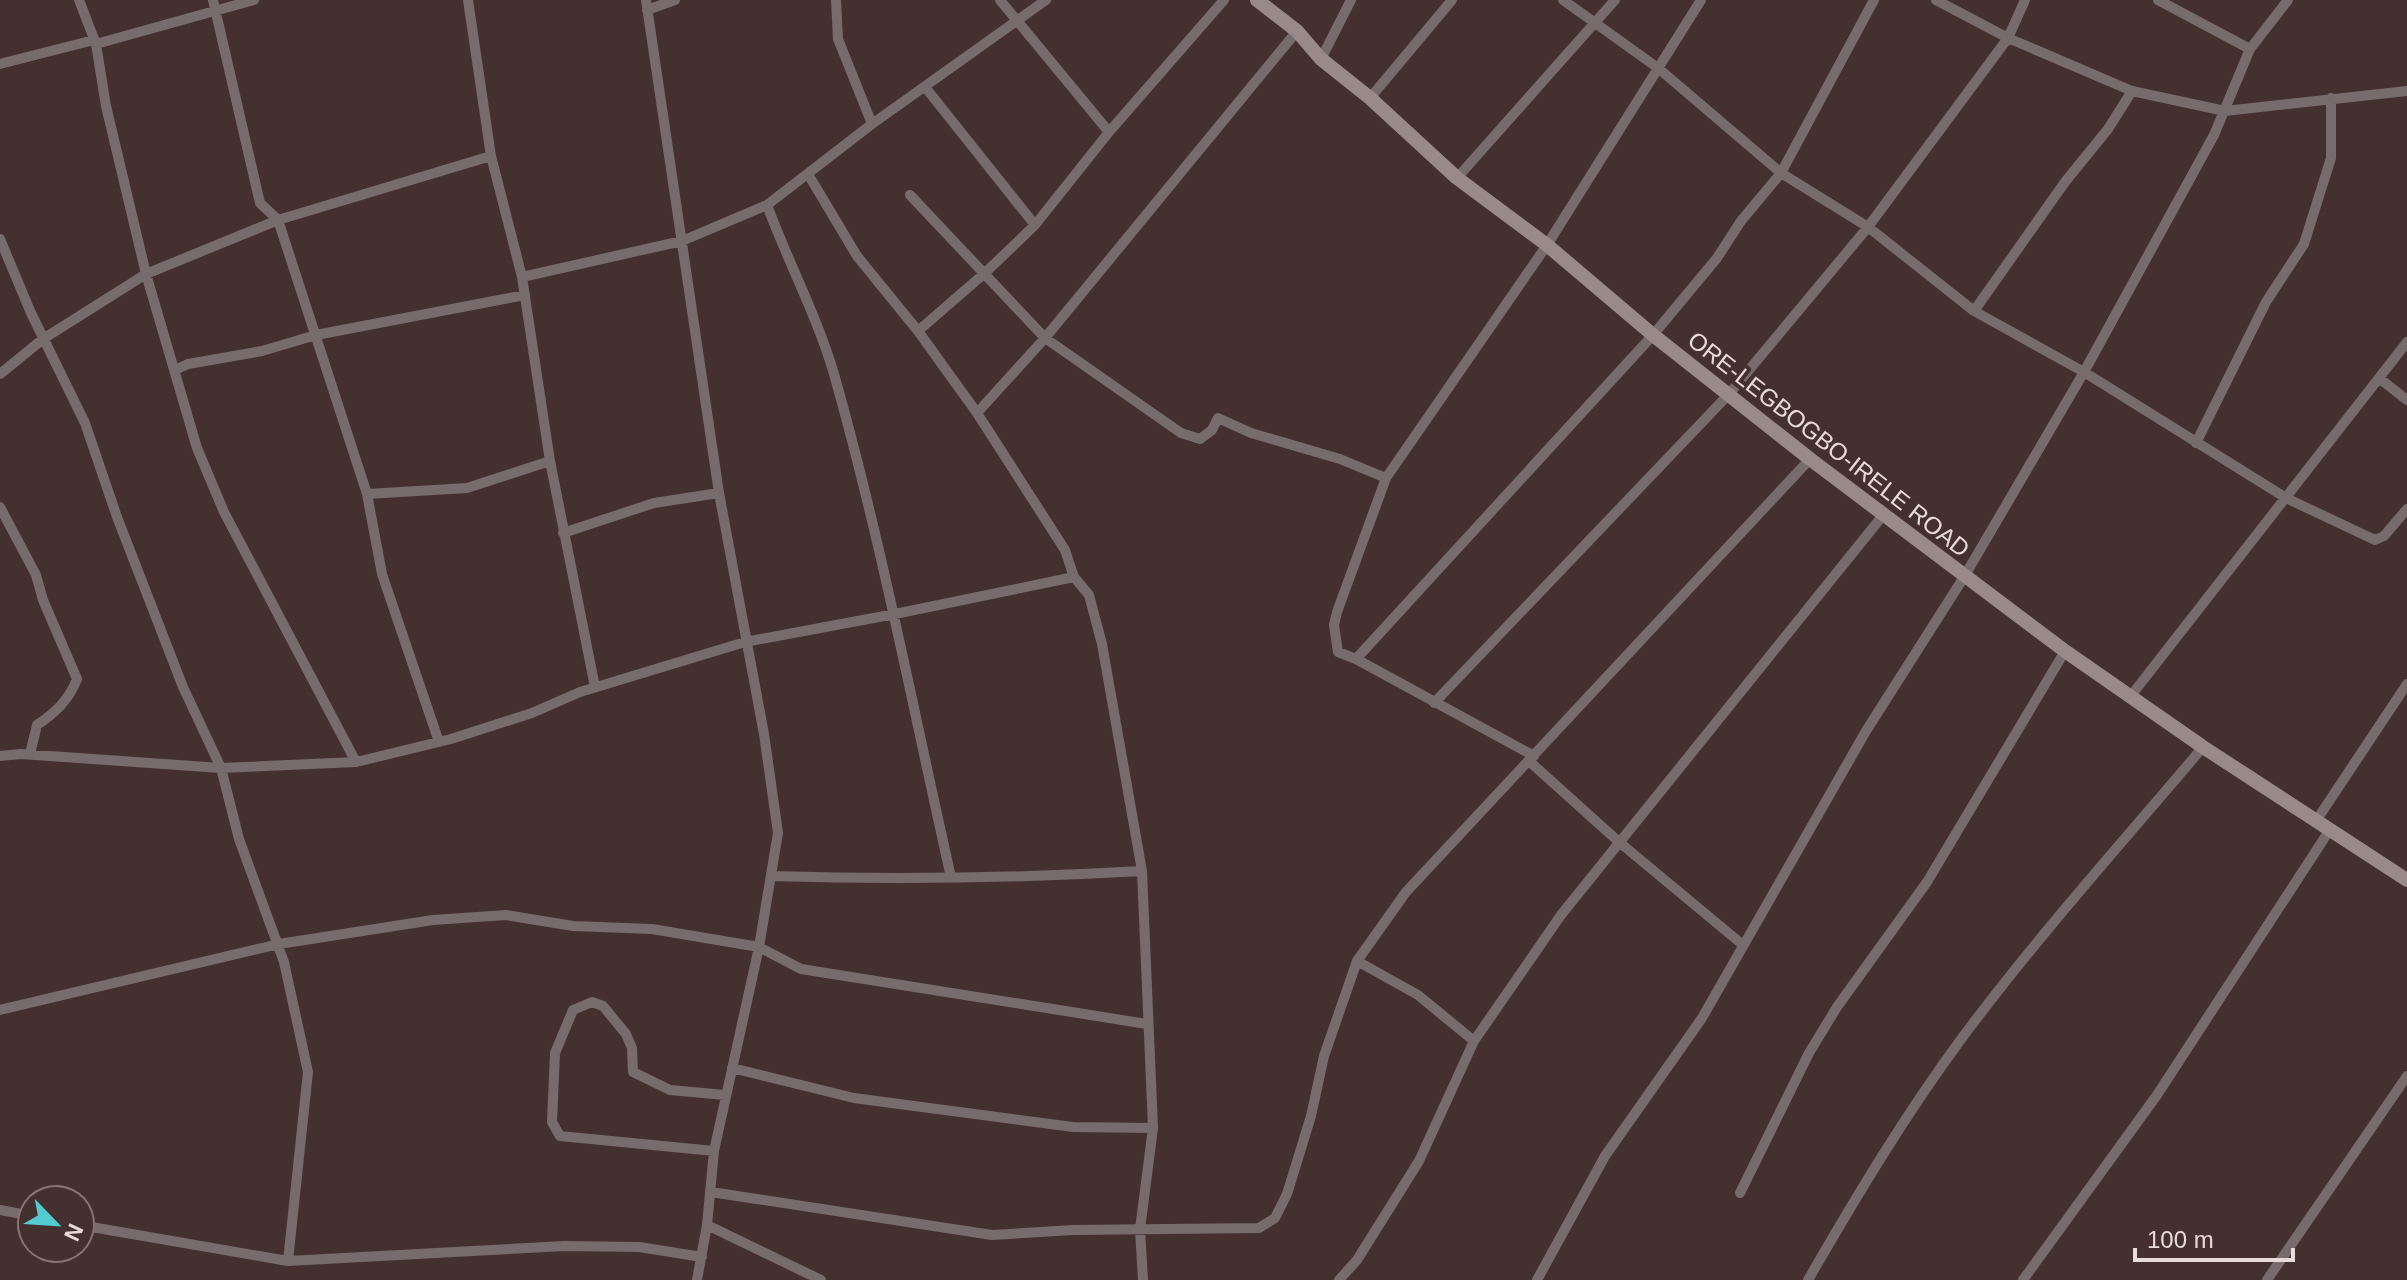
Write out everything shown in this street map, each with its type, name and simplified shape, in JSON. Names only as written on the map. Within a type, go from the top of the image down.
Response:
[{"type":"main road","name":"ORE-LEGBOGBO-IRELE ROAD","points":[[1257,0],[1297,31],[1321,59],[1370,98],[1457,178],[1547,245],[1653,335],[1964,577],[2203,747],[2407,880]]},
{"type":"street","points":[[79,0],[95,42],[106,106],[146,274],[197,448],[224,512],[356,762]]},
{"type":"street","points":[[0,64],[95,42],[214,5],[254,0]]},
{"type":"street","points":[[468,0],[491,156],[522,277],[550,461],[595,687]]},
{"type":"street","points":[[675,0],[646,5],[719,493],[764,734],[778,833],[759,947],[714,1151],[707,1225],[697,1280]]},
{"type":"street","points":[[836,0],[838,39],[872,124]]},
{"type":"street","points":[[1000,0],[1109,132]]},
{"type":"street","points":[[522,277],[682,241],[767,205],[872,124],[1046,0]]},
{"type":"street","points":[[918,331],[1035,225],[1109,132],[1224,0]]},
{"type":"street","points":[[1321,59],[1351,0]]},
{"type":"street","points":[[1370,98],[1452,0]]},
{"type":"street","points":[[1563,0],[1658,68],[1781,173],[1868,227],[1974,311],[2084,372],[2286,498],[2375,540],[2384,536],[2407,509]]},
{"type":"street","points":[[1457,178],[1615,0]]},
{"type":"street","points":[[1701,0],[1547,245],[1386,478],[1334,625],[1338,652],[1356,659],[1531,758],[1619,842],[1743,945]]},
{"type":"street","points":[[1356,659],[1653,335],[1781,173],[1874,0]]},
{"type":"street","points":[[1936,0],[2008,38],[2132,91],[2225,111],[2407,91]]},
{"type":"street","points":[[1434,703],[1729,394],[1868,227],[2008,38],[2025,0]]},
{"type":"street","points":[[2158,0],[2250,49]]},
{"type":"street","points":[[1537,1280],[1605,1156],[1702,1018],[1866,731],[1964,577],[2084,372],[2214,135],[2250,49],[2288,0]]},
{"type":"street","points":[[214,5],[260,203],[278,220],[367,494],[382,574],[439,742]]},
{"type":"street","points":[[977,413],[1045,338],[1297,31]]},
{"type":"street","points":[[925,87],[1035,225]]},
{"type":"street","points":[[1974,311],[2065,182],[2108,129],[2132,91]]},
{"type":"street","points":[[2196,443],[2266,302],[2304,244],[2331,158],[2331,98]]},
{"type":"street","points":[[0,374],[43,339],[146,274],[278,220],[491,156]]},
{"type":"street","points":[[808,174],[857,256],[918,331],[977,413],[1065,550],[1074,577],[1089,595],[1102,644],[1142,871],[1153,1128],[1140,1229],[1143,1280]]},
{"type":"street","points":[[910,195],[986,272],[1045,338],[1181,433],[1200,439],[1207,435],[1218,418],[1251,433],[1340,459],[1386,478]]},
{"type":"street","points":[[767,205],[833,371],[895,614],[912,706],[951,877]]},
{"type":"street","points":[[0,239],[43,339],[85,423],[117,517],[177,673],[221,768],[239,839],[279,944],[308,1072],[288,1261]]},
{"type":"street","points":[[175,370],[188,364],[262,351],[316,335],[525,295]]},
{"type":"street","points":[[2130,697],[2407,342]]},
{"type":"street","points":[[2379,378],[2407,400]]},
{"type":"street","points":[[711,1192],[992,1235],[1140,1229],[1249,1229],[1259,1228],[1275,1218],[1287,1194],[1311,1116],[1324,1056],[1357,961],[1385,917],[1810,459]]},
{"type":"street","points":[[367,494],[467,488],[550,461]]},
{"type":"street","points":[[563,533],[654,503],[719,493]]},
{"type":"street","points":[[0,507],[36,575],[43,600],[77,679],[71,694],[53,715],[37,725],[30,754]]},
{"type":"street","points":[[1339,1280],[1357,1260],[1419,1161],[1474,1041],[1561,915],[1884,514]]},
{"type":"street","points":[[0,756],[30,754],[221,768],[356,762],[439,742],[532,713],[595,687],[745,642],[1074,577]]},
{"type":"street","points":[[1740,1193],[1809,1053],[1830,1018],[1927,882],[2065,651]]},
{"type":"street","points":[[2316,821],[2407,684]]},
{"type":"street","points":[[1808,1280],[1877,1163],[1962,1038],[2203,747]]},
{"type":"street","points":[[2023,1280],[2157,1095],[2329,831]]},
{"type":"street","points":[[772,876],[863,879],[1040,877],[1142,871]]},
{"type":"street","points":[[0,1010],[279,944],[433,920],[506,915],[573,926],[652,929],[759,947],[801,969],[1147,1024]]},
{"type":"street","points":[[1357,961],[1418,995],[1474,1041]]},
{"type":"street","points":[[714,1151],[560,1136],[552,1122],[555,1053],[573,1010],[592,1002],[603,1006],[626,1034],[632,1048],[633,1072],[670,1090],[725,1095]]},
{"type":"street","points":[[732,1068],[854,1098],[1073,1127],[1153,1128]]},
{"type":"street","points":[[2267,1280],[2407,1076]]},
{"type":"street","points":[[707,1225],[821,1280]]},
{"type":"street","points":[[96,1228],[288,1261],[565,1246],[639,1247],[702,1257]]}]
